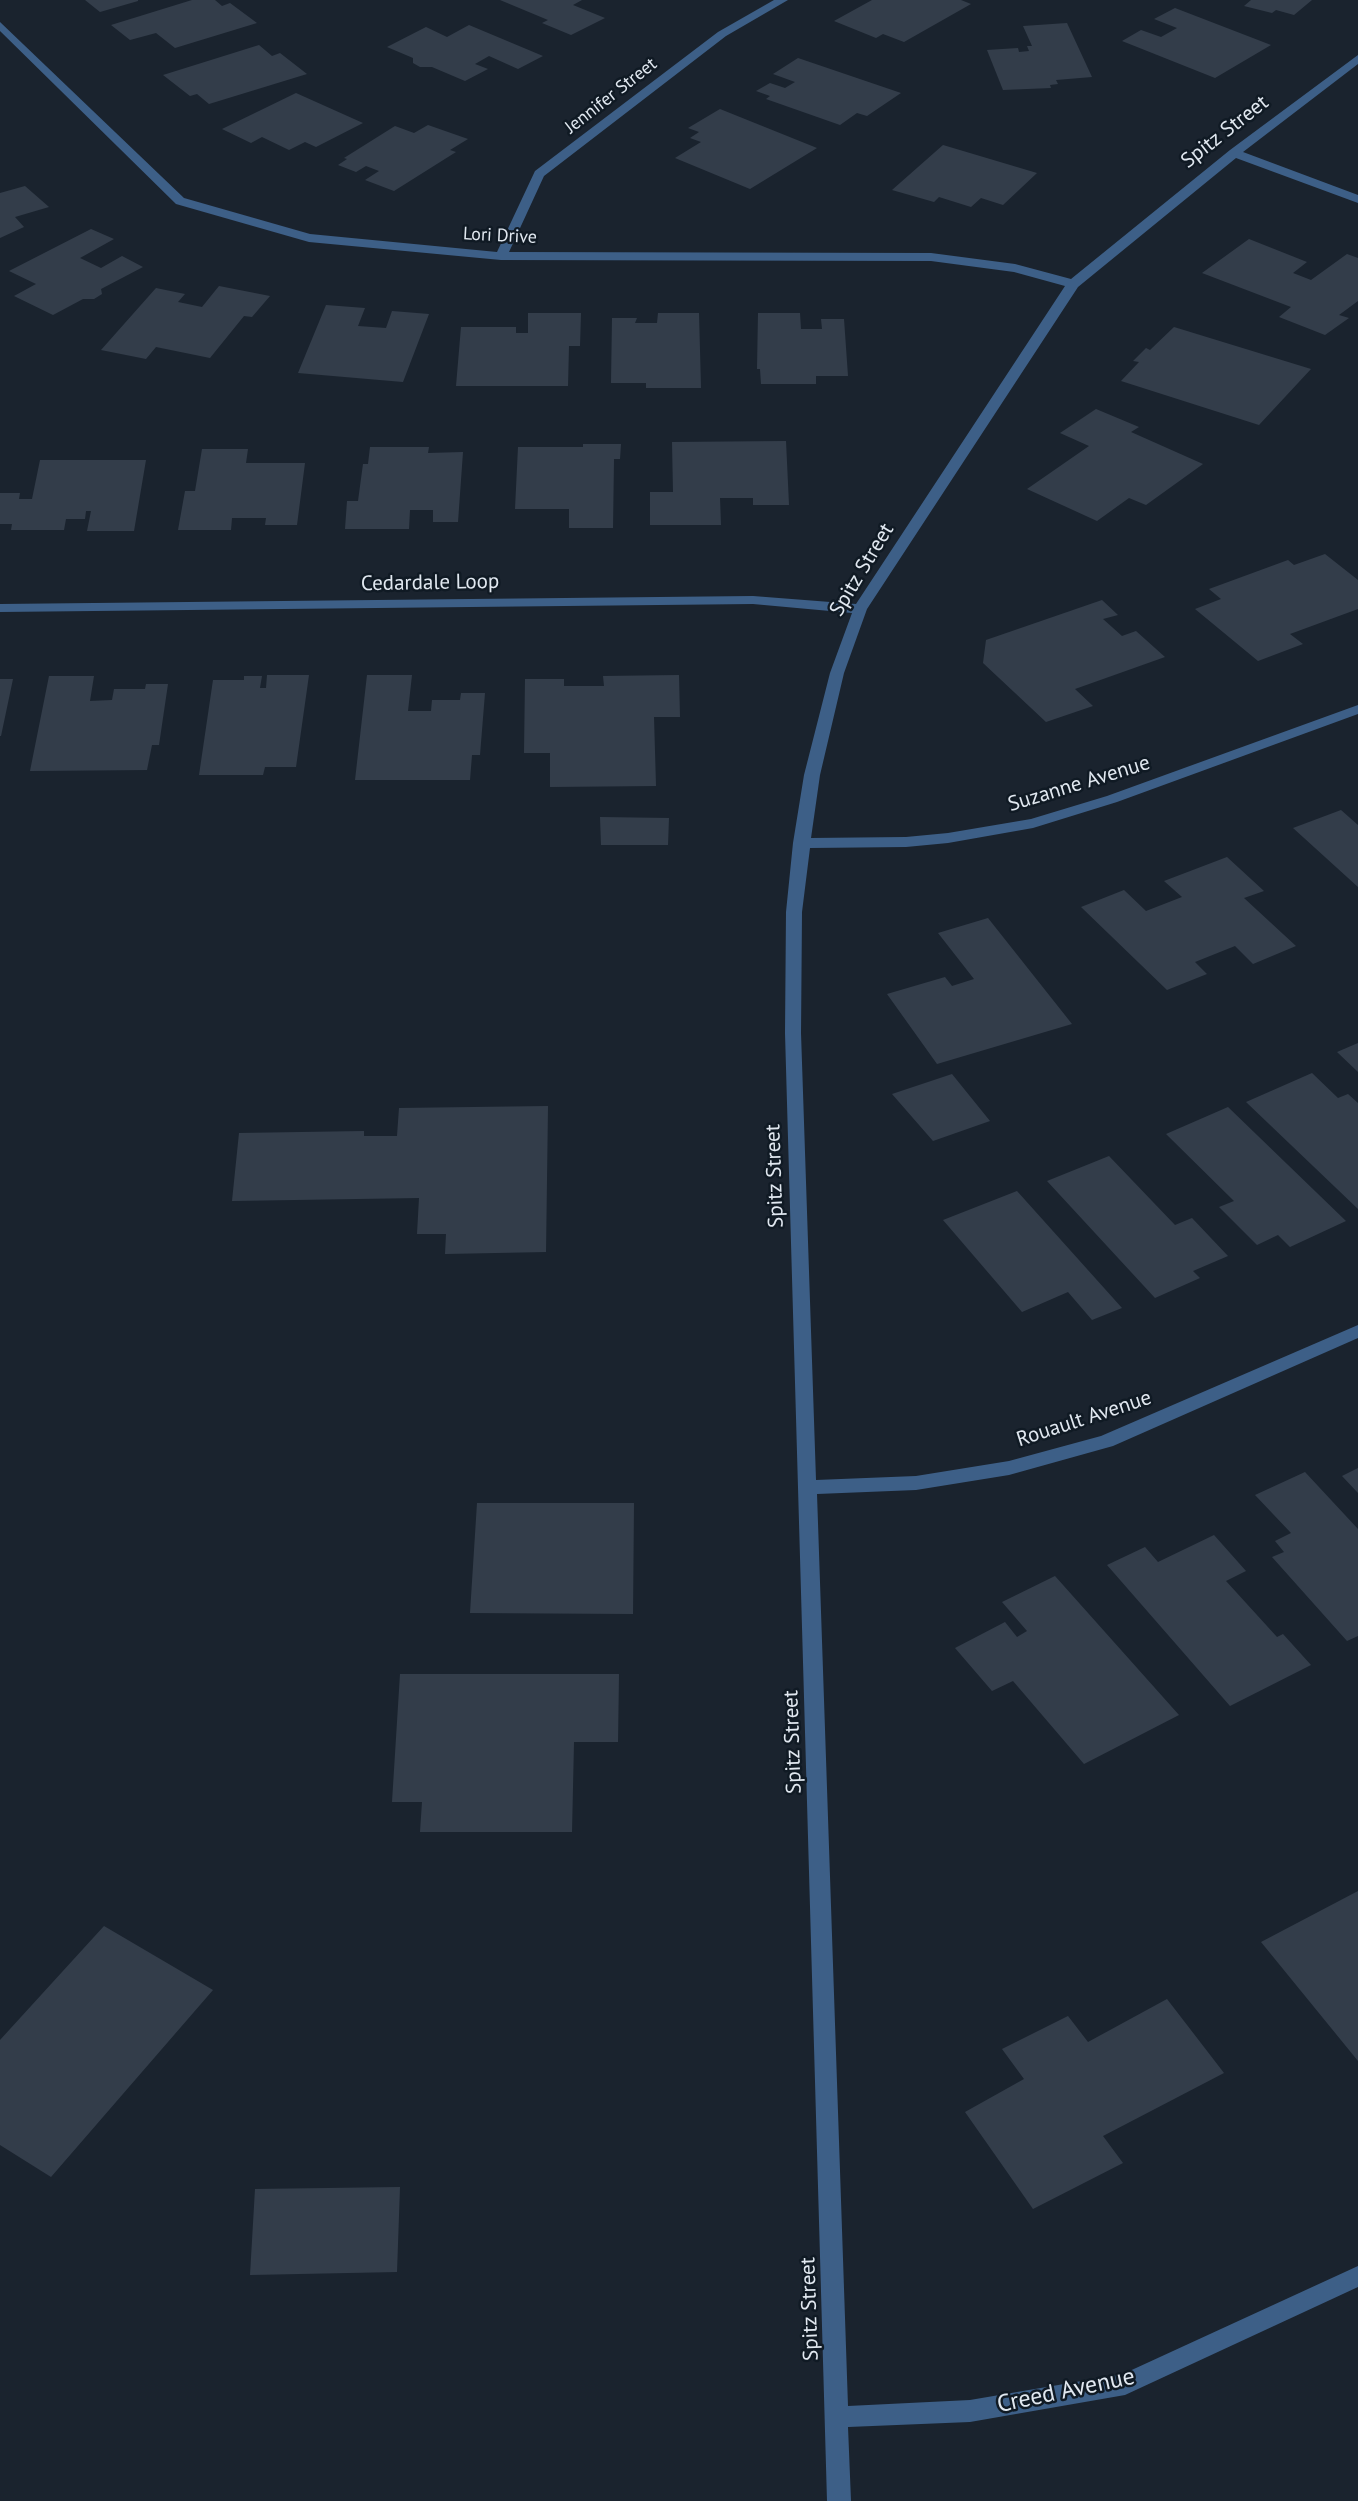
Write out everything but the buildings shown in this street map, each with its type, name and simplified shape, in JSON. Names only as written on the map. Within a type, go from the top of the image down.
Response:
[{"type":"street","name":"Jennifer Street","points":[[501,256],[539,174],[722,34],[782,0]]},
{"type":"street","name":"Lori Drive","points":[[0,25],[180,201],[309,238],[501,256],[931,257],[1015,268],[1073,284]]},
{"type":"street","name":"Spitz Street","points":[[839,2501],[793,1021],[794,912],[812,775],[827,707],[860,609],[1073,284],[1234,153],[1358,58]]},
{"type":"street","points":[[1234,153],[1358,199]]},
{"type":"street","name":"Cedardale Loop","points":[[0,608],[753,600],[860,609]]},
{"type":"street","name":"Suzanne Avenue","points":[[802,843],[916,841],[1033,823],[1112,799],[1358,709]]},
{"type":"street","name":"Rouault Avenue","points":[[808,1487],[916,1483],[997,1470],[1106,1441],[1358,1331]]},
{"type":"street","name":"Creed Avenue","points":[[836,2417],[970,2411],[1125,2384],[1358,2276]]}]
